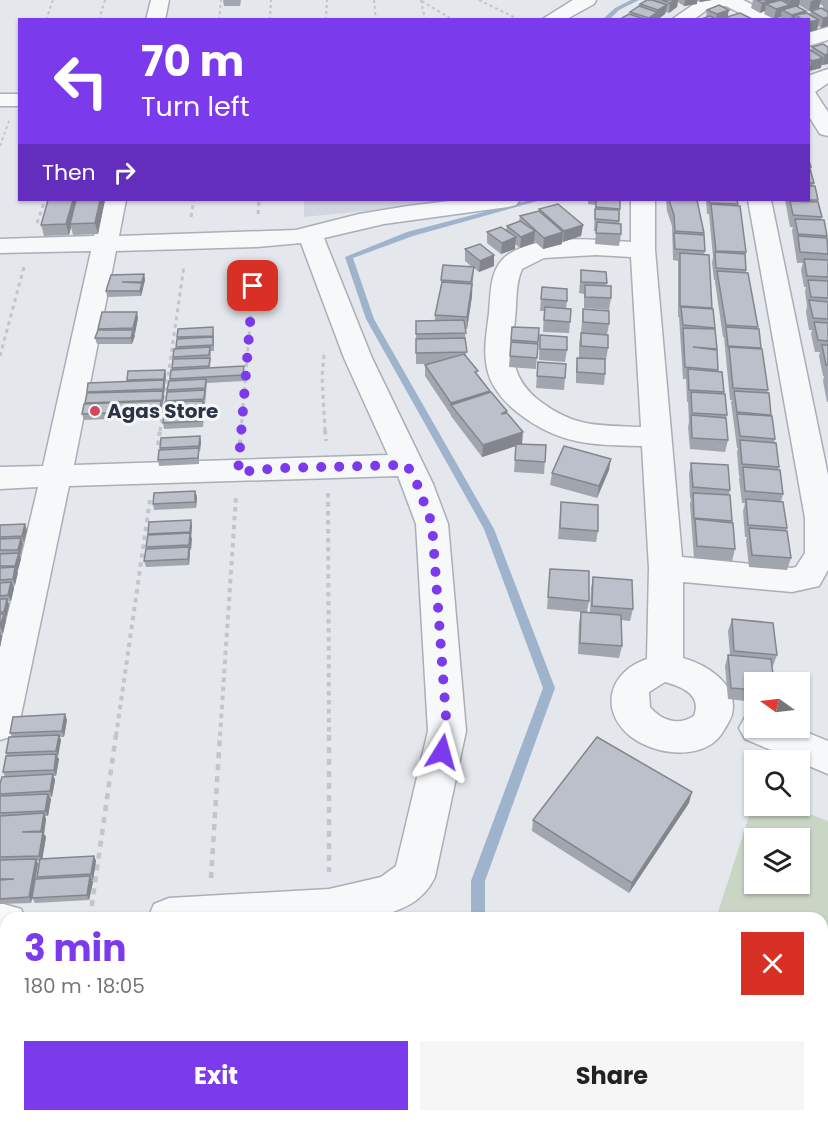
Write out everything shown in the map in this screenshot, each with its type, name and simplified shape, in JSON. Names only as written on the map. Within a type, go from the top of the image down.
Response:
[{"type":"street","points":[[156,18],[160,0]]},
{"type":"street","points":[[554,18],[587,0]]},
{"type":"street","points":[[683,18],[702,5],[728,0],[765,18]]},
{"type":"street","points":[[810,39],[828,33]]},
{"type":"street","points":[[810,86],[828,75]]},
{"type":"street","points":[[0,100],[18,100]]},
{"type":"street","points":[[810,100],[828,129]]},
{"type":"street","points":[[0,725],[56,477],[114,201]]},
{"type":"street","points":[[0,246],[257,240],[310,234],[344,223],[390,214],[500,201]]},
{"type":"street","points":[[643,201],[643,250],[666,568],[665,668]]},
{"type":"street","points":[[666,568],[792,580],[807,577],[821,553],[821,518],[759,201]]},
{"type":"street","points":[[310,234],[358,358],[417,484],[432,524],[447,731],[414,877],[391,894],[335,912]]},
{"type":"street","points":[[643,250],[572,248],[530,254],[517,259],[507,269],[498,348],[502,376],[507,388],[519,401],[556,426],[576,432],[657,437]]},
{"type":"street","points":[[0,478],[154,475],[328,466],[407,465]]},
{"type":"street","points":[[665,668],[680,669],[694,675],[707,686],[714,697],[716,709],[713,721],[694,735],[680,738],[664,736],[640,722],[632,711],[629,699],[631,687],[640,676],[651,670],[665,668]]},
{"type":"street","points":[[716,709],[744,722]]},
{"type":"street","points":[[782,738],[828,758]]},
{"type":"path","points":[[47,18],[53,0]]},
{"type":"path","points":[[100,18],[105,0]]},
{"type":"path","points":[[219,18],[221,0]]},
{"type":"path","points":[[270,18],[271,0]]},
{"type":"path","points":[[326,18],[327,0]]},
{"type":"path","points":[[374,0],[376,18]]},
{"type":"path","points":[[479,0],[516,18]]},
{"type":"path","points":[[422,1],[425,18]]},
{"type":"path","points":[[422,1],[450,18]]},
{"type":"path","points":[[91,912],[194,201]]},
{"type":"path","points":[[190,912],[238,472],[260,201]]},
{"type":"path","points":[[0,356],[30,246]]},
{"type":"path","points":[[324,354],[322,376],[328,466],[329,912]]},
{"type":"shaded area","points":[[304,201],[468,201],[304,217]]},
{"type":"green space","points":[[810,814],[828,821],[828,912],[718,912],[744,832],[744,894],[810,894],[810,828],[745,828],[749,816]]},
{"type":"building","points":[[647,0],[667,5],[658,10],[640,4]]},
{"type":"building","points":[[781,0],[790,5],[776,9],[766,4]]},
{"type":"building","points":[[719,5],[729,10],[717,14],[707,10]]},
{"type":"building","points":[[639,6],[657,12],[649,18],[630,12]]},
{"type":"building","points":[[796,6],[806,11],[792,15],[782,10]]},
{"type":"building","points":[[821,8],[828,12],[828,17],[823,18],[811,11]]},
{"type":"building","points":[[740,13],[750,18],[728,18]]},
{"type":"building","points":[[807,13],[819,20],[810,22],[810,18],[800,18],[796,15]]},
{"type":"building","points":[[629,14],[641,18],[622,18]]},
{"type":"building","points":[[823,44],[828,47],[828,54],[825,55],[812,47]]},
{"type":"building","points":[[810,50],[823,58],[812,61]]},
{"type":"building","points":[[810,169],[814,183],[810,183]]},
{"type":"building","points":[[810,186],[815,186],[818,200],[810,200]]},
{"type":"building","points":[[48,201],[73,201],[66,224],[41,225]]},
{"type":"building","points":[[76,201],[100,201],[95,223],[70,224]]},
{"type":"building","points":[[596,201],[620,201],[620,209],[596,207]]},
{"type":"building","points":[[669,201],[697,201],[704,233],[675,231],[674,215]]},
{"type":"building","points":[[709,201],[737,201],[738,204],[710,203]]},
{"type":"building","points":[[790,201],[818,202],[822,217],[793,215]]},
{"type":"building","points":[[558,204],[583,225],[564,231],[539,209]]},
{"type":"building","points":[[711,204],[740,206],[746,252],[716,251]]},
{"type":"building","points":[[595,209],[619,210],[619,221],[595,219]]},
{"type":"building","points":[[539,211],[563,232],[544,238],[520,216]]},
{"type":"building","points":[[795,219],[824,220],[827,236],[798,234]]},
{"type":"building","points":[[520,221],[535,231],[521,237],[507,226]]},
{"type":"building","points":[[597,222],[621,224],[621,234],[596,233]]},
{"type":"building","points":[[501,227],[516,237],[502,243],[487,232]]},
{"type":"building","points":[[674,233],[704,235],[705,251],[675,249]]},
{"type":"building","points":[[798,236],[827,238],[828,254],[800,252]]},
{"type":"building","points":[[480,244],[494,255],[480,261],[465,249]]},
{"type":"building","points":[[715,252],[745,254],[746,270],[716,268]]},
{"type":"building","points":[[680,253],[709,255],[712,308],[680,306]]},
{"type":"building","points":[[804,259],[828,260],[828,277],[807,276]]},
{"type":"building","points":[[443,265],[474,267],[471,282],[441,280]]},
{"type":"building","points":[[581,270],[606,272],[607,283],[581,282]]},
{"type":"building","points":[[717,271],[748,273],[758,327],[726,325]]},
{"type":"building","points":[[144,274],[142,282],[122,282],[142,283],[140,291],[106,291],[111,275]]},
{"type":"building","points":[[808,280],[828,281],[828,298],[811,297]]},
{"type":"building","points":[[442,282],[472,284],[467,317],[435,315]]},
{"type":"building","points":[[585,285],[611,286],[611,298],[585,297]]},
{"type":"building","points":[[542,287],[567,289],[567,301],[541,299]]},
{"type":"building","points":[[809,300],[828,302],[828,319],[813,318]]},
{"type":"building","points":[[545,307],[571,309],[570,322],[544,320]]},
{"type":"building","points":[[681,307],[713,309],[715,328],[683,325]]},
{"type":"building","points":[[583,309],[609,311],[609,324],[583,322]]},
{"type":"building","points":[[102,312],[137,312],[133,328],[98,329]]},
{"type":"building","points":[[464,320],[466,333],[416,334],[416,321]]},
{"type":"building","points":[[814,322],[828,323],[828,341],[818,340]]},
{"type":"building","points":[[213,327],[213,336],[177,337],[178,329]]},
{"type":"building","points":[[512,327],[539,328],[538,342],[511,340]]},
{"type":"building","points":[[726,327],[759,329],[761,348],[728,346]]},
{"type":"building","points":[[683,328],[715,329],[717,349],[693,347],[717,350],[718,370],[685,367]]},
{"type":"building","points":[[98,330],[133,330],[131,338],[95,338]]},
{"type":"building","points":[[581,333],[608,335],[608,348],[581,346]]},
{"type":"building","points":[[540,335],[567,337],[567,350],[540,349]]},
{"type":"building","points":[[213,337],[213,345],[176,347],[177,339]]},
{"type":"building","points":[[465,338],[467,352],[416,353],[416,339]]},
{"type":"building","points":[[511,342],[538,344],[537,358],[510,356]]},
{"type":"building","points":[[822,345],[828,345],[828,365],[826,365]]},
{"type":"building","points":[[210,347],[209,355],[173,357],[174,349]]},
{"type":"building","points":[[729,347],[762,349],[768,390],[733,388]]},
{"type":"building","points":[[464,354],[490,391],[451,403],[425,365]]},
{"type":"building","points":[[210,358],[209,366],[172,368],[173,359]]},
{"type":"building","points":[[577,358],[605,359],[605,374],[577,372]]},
{"type":"building","points":[[538,362],[566,364],[565,378],[537,376]]},
{"type":"building","points":[[244,366],[243,375],[170,379],[171,370]]},
{"type":"building","points":[[688,369],[722,372],[724,392],[689,390]]},
{"type":"building","points":[[165,370],[164,379],[127,380],[128,371]]},
{"type":"building","points":[[206,379],[205,388],[167,390],[169,381]]},
{"type":"building","points":[[164,380],[163,389],[87,392],[88,383]]},
{"type":"building","points":[[205,390],[204,399],[166,401],[167,392]]},
{"type":"building","points":[[163,391],[162,400],[85,403],[87,393]]},
{"type":"building","points":[[734,391],[769,393],[771,415],[737,412]]},
{"type":"building","points":[[491,392],[507,411],[501,414],[507,413],[523,432],[483,445],[451,405]]},
{"type":"building","points":[[691,392],[725,394],[727,415],[692,413]]},
{"type":"building","points":[[161,401],[160,411],[82,414],[84,404]]},
{"type":"building","points":[[203,401],[203,410],[164,412],[165,402]]},
{"type":"building","points":[[203,412],[202,421],[163,423],[164,414]]},
{"type":"building","points":[[737,414],[772,416],[775,439],[740,436]]},
{"type":"building","points":[[691,415],[726,418],[728,440],[692,438]]},
{"type":"building","points":[[200,436],[199,446],[160,448],[161,438]]},
{"type":"building","points":[[740,440],[776,443],[779,467],[742,464]]},
{"type":"building","points":[[516,444],[546,445],[545,462],[515,460]]},
{"type":"building","points":[[564,446],[611,459],[599,486],[552,473]]},
{"type":"building","points":[[199,448],[198,458],[158,460],[159,450]]},
{"type":"building","points":[[691,463],[728,465],[730,490],[693,487]]},
{"type":"building","points":[[743,467],[780,470],[783,494],[745,491]]},
{"type":"building","points":[[195,491],[195,502],[153,504],[154,493]]},
{"type":"building","points":[[693,493],[730,495],[732,521],[694,518]]},
{"type":"building","points":[[746,499],[783,502],[787,528],[748,525]]},
{"type":"building","points":[[561,502],[598,505],[598,531],[560,528]]},
{"type":"building","points":[[695,519],[733,523],[735,549],[697,546]]},
{"type":"building","points":[[191,520],[190,532],[148,534],[149,522]]},
{"type":"building","points":[[25,524],[22,536],[0,537],[0,525]]},
{"type":"building","points":[[749,528],[787,531],[791,558],[752,555]]},
{"type":"building","points":[[190,533],[189,545],[146,547],[148,535]]},
{"type":"building","points":[[21,538],[18,550],[0,550],[0,539]]},
{"type":"building","points":[[189,547],[188,559],[144,561],[146,549]]},
{"type":"building","points":[[19,553],[15,566],[0,566],[0,554]]},
{"type":"building","points":[[15,567],[13,579],[0,580],[0,568]]},
{"type":"building","points":[[550,569],[589,571],[589,601],[548,597]]},
{"type":"building","points":[[593,577],[632,580],[633,609],[592,606]]},
{"type":"building","points":[[11,582],[8,595],[0,596],[0,583]]},
{"type":"building","points":[[0,599],[7,599],[4,612],[0,612]]},
{"type":"building","points":[[581,612],[621,615],[622,646],[580,643]]},
{"type":"building","points":[[0,614],[4,614],[0,627]]},
{"type":"building","points":[[732,619],[773,623],[777,655],[734,651]]},
{"type":"building","points":[[728,655],[771,659],[773,672],[744,672],[744,689],[731,688]]},
{"type":"building","points":[[65,714],[62,731],[10,733],[13,717]]},
{"type":"building","points":[[59,735],[56,751],[6,753],[9,737]]},
{"type":"building","points":[[597,737],[692,792],[632,883],[533,820]]},
{"type":"building","points":[[56,754],[54,770],[3,772],[6,756]]},
{"type":"building","points":[[53,774],[50,791],[0,794],[2,777]]},
{"type":"building","points":[[48,794],[45,811],[0,813],[0,796]]},
{"type":"building","points":[[44,813],[41,831],[22,832],[43,832],[39,856],[0,857],[0,816]]},
{"type":"building","points":[[94,856],[91,874],[37,877],[40,859]]},
{"type":"building","points":[[36,859],[29,897],[0,899],[0,880],[14,879],[0,879],[0,860]]},
{"type":"building","points":[[90,876],[87,895],[32,898],[35,879]]},
{"type":"waterway","points":[[607,18],[617,9],[636,0]]},
{"type":"waterway","points":[[478,912],[478,881],[549,688],[489,529],[370,319],[349,257],[410,234],[533,201]]},
{"type":"place","name":"Agas Store","points":[[95,411]]},
{"type":"route","points":[[253,286],[238,472],[328,466],[407,465],[432,524],[447,731],[442,752]]}]
